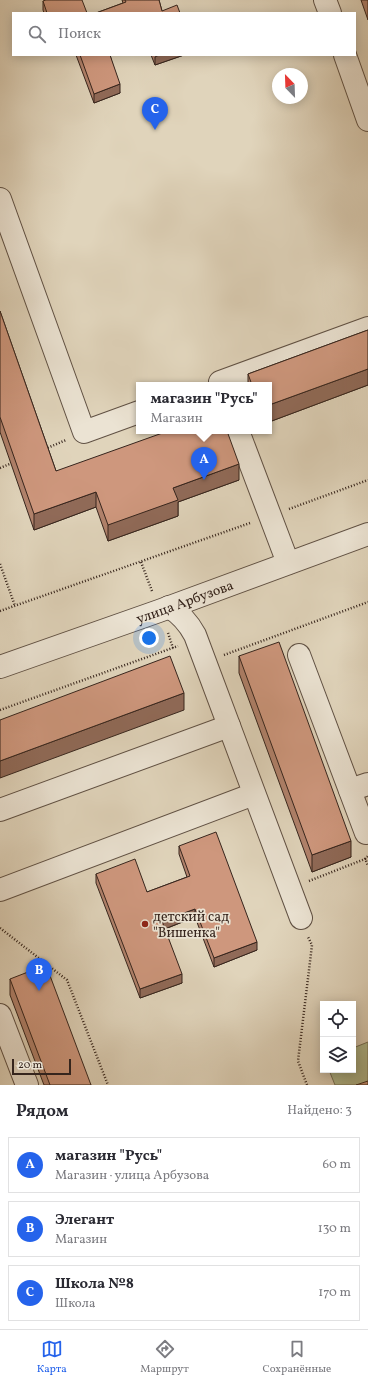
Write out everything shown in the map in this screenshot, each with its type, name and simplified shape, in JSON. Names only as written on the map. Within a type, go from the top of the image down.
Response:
[{"type":"street","points":[[325,0],[330,12]]},
{"type":"street","points":[[345,56],[368,120]]},
{"type":"street","points":[[0,199],[84,432],[136,413]]},
{"type":"street","points":[[223,382],[368,328]]},
{"type":"street","points":[[239,434],[288,563]]},
{"type":"street","name":"улица Арбузова","points":[[0,667],[368,534]]},
{"type":"street","points":[[198,596],[194,604],[192,615],[196,637],[301,918]]},
{"type":"street","points":[[169,607],[184,617],[196,637]]},
{"type":"street","points":[[299,655],[359,787],[366,833]]},
{"type":"street","points":[[0,810],[229,726]]},
{"type":"street","points":[[0,890],[254,794]]},
{"type":"street","points":[[0,1015],[26,1085]]},
{"type":"path","points":[[42,450],[84,432]]},
{"type":"path","points":[[0,468],[14,462]]},
{"type":"path","points":[[0,611],[368,480]]},
{"type":"path","points":[[0,564],[15,606]]},
{"type":"path","points":[[205,662],[368,602]]},
{"type":"path","points":[[0,710],[196,637]]},
{"type":"path","points":[[290,888],[365,859],[368,856]]},
{"type":"path","points":[[301,918],[312,945],[298,1061],[307,1085]]},
{"type":"path","points":[[0,928],[67,980],[108,1085]]},
{"type":"green space","points":[[368,1042],[368,1085],[335,1085],[330,1073],[356,1073],[356,1047]]},
{"type":"building","points":[[82,0],[87,12],[47,12],[43,1]]},
{"type":"building","points":[[125,0],[159,0],[162,11],[177,5],[180,12],[99,12],[126,2]]},
{"type":"building","points":[[80,56],[110,56],[120,84],[94,94]]},
{"type":"building","points":[[0,311],[56,471],[160,434],[228,434],[239,464],[173,488],[178,500],[108,525],[96,492],[34,514],[0,417]]},
{"type":"building","points":[[368,330],[368,369],[272,404],[272,382],[251,382],[248,374]]},
{"type":"building","points":[[279,642],[351,841],[312,855],[239,656]]},
{"type":"building","points":[[170,656],[184,693],[0,761],[0,720]]},
{"type":"building","name":"детский сад \"Вишенка\"","points":[[216,832],[257,942],[214,958],[195,909],[162,921],[182,974],[140,989],[96,874],[135,859],[147,892],[190,876],[179,846]]},
{"type":"building","points":[[46,965],[91,1085],[50,1085],[10,979]]},
{"type":"building","points":[[368,1081],[368,1085],[356,1085]]},
{"type":"place","name":"Школа №8","points":[[155,130]]},
{"type":"place","name":"магазин \"Русь\"","points":[[204,480]]},
{"type":"place","name":"детский сад \"Вишенка\"","points":[[145,924]]},
{"type":"place","name":"Элегант","points":[[39,991]]}]
